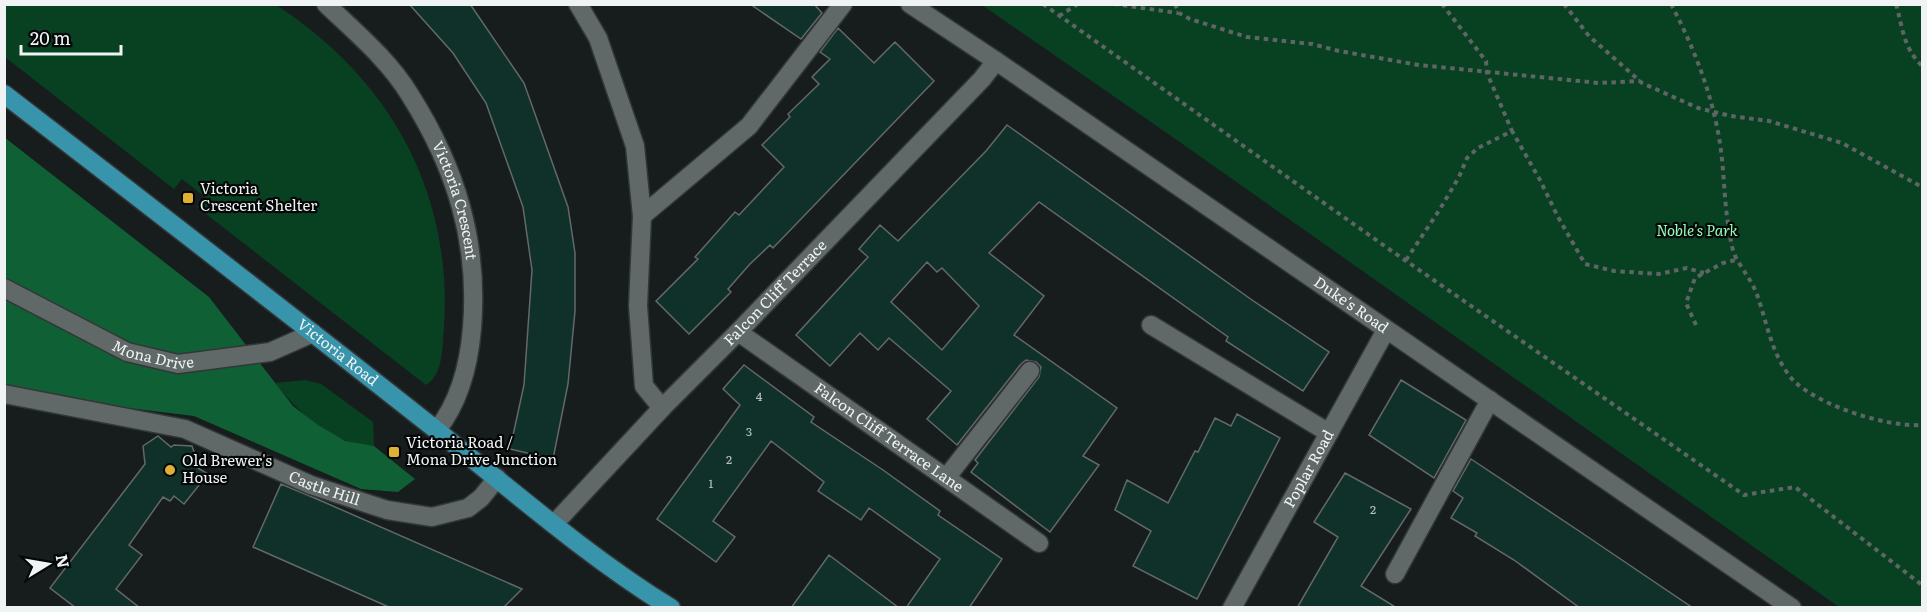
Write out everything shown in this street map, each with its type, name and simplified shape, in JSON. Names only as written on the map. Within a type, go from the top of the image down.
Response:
[{"type":"main road","name":"Victoria Road","points":[[4,94],[313,333],[630,583],[671,608]]},
{"type":"street","name":"Victoria Crescent","points":[[326,4],[357,33],[410,93],[436,142],[458,194],[466,222],[473,270],[470,354],[458,396],[449,414],[436,430]]},
{"type":"street","points":[[578,4],[598,38],[635,146],[642,216],[638,306],[644,386],[662,408]]},
{"type":"street","points":[[642,216],[749,126],[843,4]]},
{"type":"street","name":"Duke's Road","points":[[910,4],[1792,608]]},
{"type":"street","name":"Falcon Cliff Terrace","points":[[554,524],[662,408],[974,87],[996,61]]},
{"type":"street","name":"Mona Drive","points":[[4,288],[127,352],[178,364],[270,352],[313,333]]},
{"type":"street","points":[[1151,325],[1329,433]]},
{"type":"street","name":"Poplar Road","points":[[1232,608],[1386,330]]},
{"type":"street","name":"Falcon Cliff Terrace Lane","points":[[738,332],[1039,543]]},
{"type":"street","points":[[946,478],[1030,371]]},
{"type":"street","name":"Castle Hill","points":[[4,394],[185,429],[311,485],[387,510],[432,517],[468,508],[481,498],[497,478]]},
{"type":"street","points":[[1395,574],[1490,400]]},
{"type":"path","points":[[1042,4],[1744,495],[1795,487],[1923,585]]},
{"type":"path","points":[[1059,16],[1078,4]]},
{"type":"path","points":[[1114,4],[1179,13],[1190,19],[1246,37],[1312,44],[1419,65],[1599,83],[1640,81]]},
{"type":"path","points":[[1175,4],[1179,13]]},
{"type":"path","points":[[1442,4],[1486,61],[1487,73],[1512,131],[1586,264],[1614,271],[1659,274],[1687,268],[1704,273]]},
{"type":"path","points":[[1564,4],[1589,36],[1640,81],[1698,108],[1769,121],[1842,143],[1923,187]]},
{"type":"path","points":[[1671,4],[1694,49],[1714,112],[1723,156],[1722,183],[1736,260],[1750,277],[1778,357],[1794,381],[1810,393],[1855,415],[1908,426],[1923,425]]},
{"type":"path","points":[[1896,4],[1900,28],[1912,55],[1923,66]]},
{"type":"path","points":[[1406,260],[1440,209],[1459,177],[1467,158],[1478,148],[1512,131]]},
{"type":"path","points":[[1696,325],[1686,303],[1695,278],[1736,260]]},
{"type":"green space","points":[[4,5],[276,5],[316,34],[351,67],[381,103],[406,142],[425,185],[437,230],[444,277],[442,351],[439,367],[432,380],[426,385],[197,207],[205,197],[182,179],[174,189],[5,57]]},
{"type":"green space","name":"Noble's Park","points":[[982,5],[1922,5],[1922,607],[1839,607]]},
{"type":"green space","points":[[4,137],[209,297],[293,406],[318,425],[345,441],[374,446],[415,479],[398,492],[361,489],[194,416],[5,393]]},
{"type":"green space","points":[[305,380],[321,384],[373,422],[374,446],[346,441],[326,431],[298,408],[275,383]]},
{"type":"building","points":[[409,4],[470,4],[524,83],[568,207],[575,253],[575,311],[568,384],[553,459],[510,449],[524,385],[532,270],[523,207],[486,103],[453,53]]},
{"type":"building","points":[[750,4],[814,4],[822,13],[801,39]]},
{"type":"building","points":[[838,28],[874,63],[895,42],[934,81],[773,248],[770,245],[750,264],[728,289],[731,292],[689,334],[656,301],[698,259],[695,257],[735,212],[739,215],[784,167],[762,145],[790,117],[788,114],[819,84],[812,77],[830,59],[820,52]]},
{"type":"building","points":[[1007,125],[1252,300],[1329,352],[1303,391],[1226,341],[1228,337],[1039,202],[989,253],[1044,296],[1014,335],[1117,408],[1083,456],[1099,465],[1050,532],[971,472],[978,463],[975,460],[1039,377],[1041,367],[1036,362],[1026,360],[1021,364],[957,445],[927,419],[951,391],[889,338],[878,350],[860,333],[830,366],[796,335],[868,257],[859,249],[880,225],[898,241],[986,151]],"holes":[[[927,262],[937,272],[942,268],[979,306],[942,350],[891,302]]]},
{"type":"building","points":[[744,365],[814,417],[811,422],[883,470],[940,511],[938,515],[1002,559],[969,608],[906,608],[940,559],[869,508],[861,520],[818,491],[824,482],[771,441],[713,521],[735,537],[716,562],[657,519],[740,405],[723,389]]},
{"type":"building","points":[[1401,380],[1466,420],[1434,478],[1369,435]]},
{"type":"building","points":[[1237,414],[1280,438],[1197,599],[1133,566],[1151,531],[1115,510],[1127,480],[1168,503],[1215,418],[1231,426]]},
{"type":"building","points":[[158,436],[171,447],[174,445],[192,446],[198,464],[196,467],[208,474],[184,504],[174,496],[170,501],[163,497],[129,545],[142,555],[116,589],[140,608],[76,608],[50,588],[145,464],[143,446]]},
{"type":"building","points":[[1471,459],[1693,608],[1580,608],[1514,560],[1475,536],[1477,533],[1451,518],[1463,498],[1453,491]]},
{"type":"building","points":[[1345,473],[1411,509],[1361,586],[1397,608],[1297,608],[1338,537],[1314,522]]},
{"type":"building","points":[[281,484],[522,589],[503,608],[391,608],[253,547]]},
{"type":"building","points":[[829,555],[899,608],[791,608]]},
{"type":"place","name":"Victoria Crescent Shelter","points":[[188,198]]},
{"type":"place","name":"Victoria Road / Mona Drive Junction","points":[[394,452]]},
{"type":"place","name":"Old Brewer's House","points":[[170,470]]}]
